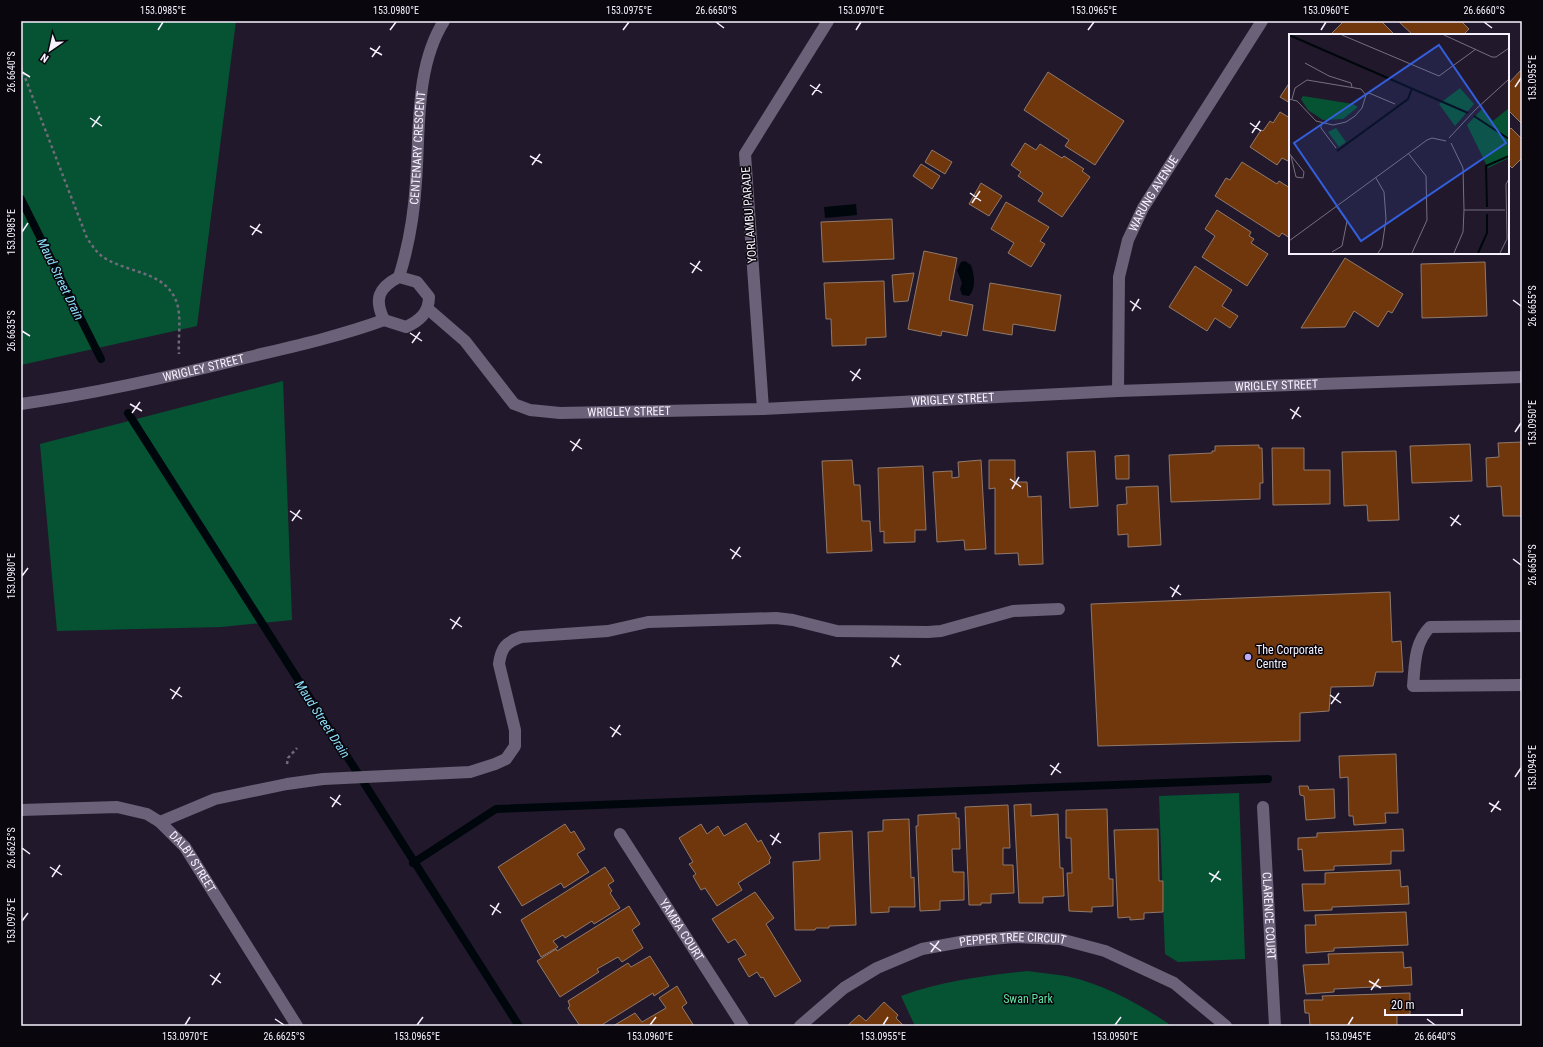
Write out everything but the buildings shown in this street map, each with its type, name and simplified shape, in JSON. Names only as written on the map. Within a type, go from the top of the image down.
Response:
[{"type":"street","name":"CENTENARY CRESCENT","points":[[399,277],[409,246],[416,184],[422,81],[436,33],[444,21]]},
{"type":"street","name":"YORLAMBU PARADE","points":[[763,409],[745,154],[828,21]]},
{"type":"street","name":"WARUNG AVENUE","points":[[1118,391],[1119,277],[1128,240],[1143,208],[1262,21]]},
{"type":"street","points":[[399,277],[417,282],[428,297],[428,309],[418,321],[406,327],[384,320],[378,309],[377,300],[382,290],[389,282],[399,277]]},
{"type":"street","name":"WRIGLEY STREET","points":[[428,309],[465,341],[514,404],[530,410],[560,413],[763,409],[1118,391],[1522,377]]},
{"type":"street","name":"WRIGLEY STREET","points":[[21,404],[62,398],[182,374],[349,333],[384,320]]},
{"type":"street","points":[[160,822],[215,799],[287,784],[323,780],[470,772],[506,759],[512,753],[515,746],[515,730],[499,664],[503,647],[511,641],[521,637],[608,631],[648,622],[776,618],[793,620],[837,631],[928,632],[941,631],[1013,611],[1059,609]]},
{"type":"street","points":[[1522,626],[1430,627],[1422,635],[1417,648],[1413,686],[1522,685]]},
{"type":"street","name":"CLARENCE COURT","points":[[1264,806],[1275,1026]]},
{"type":"street","name":"DALBY STREET","points":[[21,810],[117,807],[147,814],[160,822],[185,847],[297,1026]]},
{"type":"street","name":"YAMBA COURT","points":[[620,834],[743,1026]]},
{"type":"street","name":"PEPPER TREE CIRCUIT","points":[[800,1026],[844,988],[878,968],[922,949],[966,941],[1014,937],[1060,939],[1106,951],[1174,983],[1226,1026]]},
{"type":"path","points":[[21,67],[91,243],[98,254],[107,260],[147,274],[161,281],[172,291],[179,314],[179,351],[182,374]]},
{"type":"path","points":[[287,771],[288,758],[297,748]]},
{"type":"green space","points":[[21,21],[236,21],[197,326],[21,365]]},
{"type":"green space","points":[[283,381],[292,620],[221,627],[57,631],[40,444]]},
{"type":"green space","points":[[1239,793],[1245,959],[1178,962],[1165,954],[1159,796]]},
{"type":"green space","name":"Swan Park","points":[[1027,971],[1066,976],[1094,984],[1122,996],[1148,1010],[1172,1026],[915,1026],[901,996],[947,983]]},
{"type":"shaded area","points":[[856,204],[857,215],[825,218],[824,207]]},
{"type":"shaded area","points":[[965,261],[971,265],[974,277],[972,293],[969,296],[962,295],[960,289],[962,283],[957,270],[961,262]]},
{"type":"waterway","name":"Maud Street Drain","points":[[21,199],[101,359]]},
{"type":"waterway","name":"Maud Street Drain","points":[[128,413],[519,1026]]},
{"type":"waterway","points":[[413,863],[496,809],[1268,779]]},
{"type":"place","name":"The Corporate Centre","points":[[1248,657]]}]
